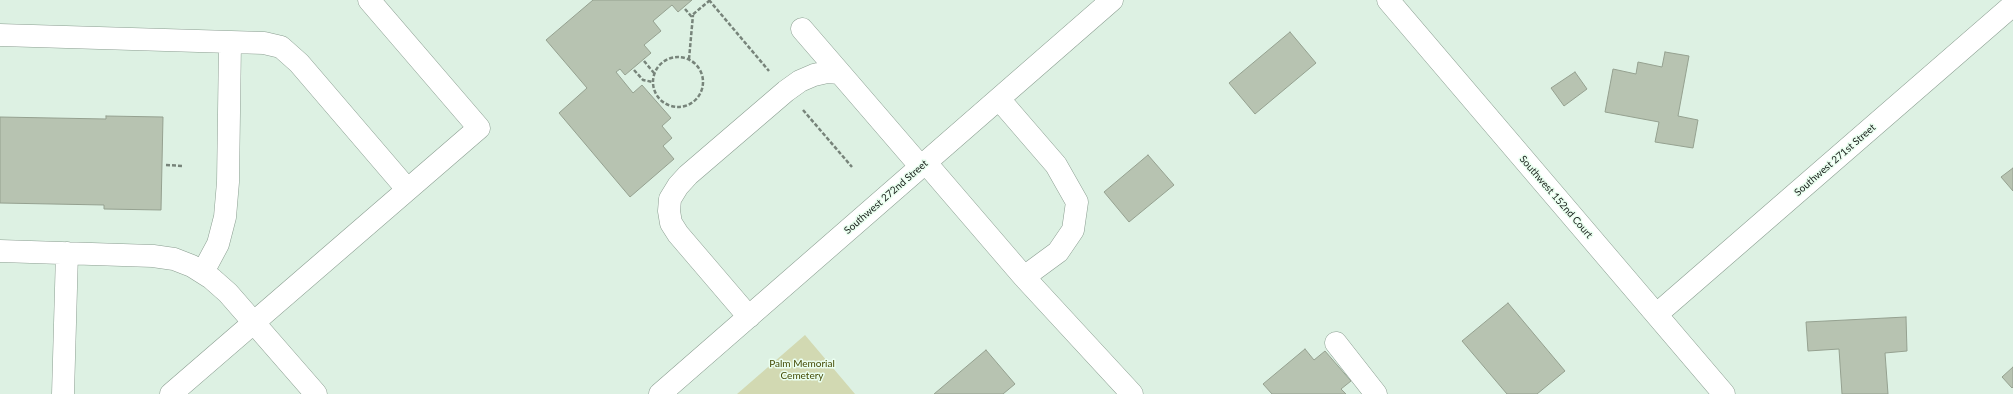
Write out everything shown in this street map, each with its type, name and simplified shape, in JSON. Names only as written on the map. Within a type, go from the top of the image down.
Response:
[{"type":"street","points":[[171,394],[479,128],[369,0]]},
{"type":"street","name":"Southwest 272nd Street","points":[[660,394],[1112,0]]},
{"type":"street","name":"Southwest 152nd Court","points":[[1388,0],[1724,394]]},
{"type":"street","name":"Southwest 271st Street","points":[[1656,314],[2013,5]]},
{"type":"street","points":[[802,29],[1024,277],[1132,394]]},
{"type":"street","points":[[0,35],[273,44],[290,54],[407,189]]},
{"type":"street","points":[[203,272],[218,244],[225,217],[228,182],[230,43]]},
{"type":"street","points":[[749,317],[671,224],[669,211],[670,199],[678,186],[688,176],[786,91],[800,81],[814,75],[827,72],[840,73]]},
{"type":"street","points":[[999,99],[1056,165],[1077,202],[1073,230],[1066,241],[1058,252],[1024,277]]},
{"type":"street","points":[[0,251],[164,257],[182,262],[203,272],[228,293],[316,394]]},
{"type":"street","points":[[63,394],[67,253]]},
{"type":"street","points":[[1336,343],[1376,394]]},
{"type":"path","points":[[689,59],[693,15],[709,0],[774,76]]},
{"type":"path","points":[[685,9],[691,16],[693,15]]},
{"type":"path","points":[[675,57],[689,59],[699,67],[703,78],[703,85],[699,97],[690,104],[677,107],[665,104],[655,94],[653,82],[654,73],[662,62],[669,58],[675,57]]},
{"type":"path","points":[[644,61],[654,73]]},
{"type":"path","points":[[634,70],[643,80],[653,82]]},
{"type":"path","points":[[797,104],[852,168]]},
{"type":"path","points":[[166,165],[183,166]]},
{"type":"green space","name":"Palm Memorial Cemetery","points":[[805,335],[855,394],[737,394]]},
{"type":"building","points":[[593,0],[692,0],[678,12],[672,5],[653,21],[661,31],[644,45],[651,53],[625,75],[620,69],[616,72],[633,93],[642,85],[671,118],[662,126],[672,138],[663,146],[674,159],[630,197],[559,113],[587,88],[546,40]]},
{"type":"building","points":[[1290,32],[1316,63],[1255,114],[1229,83]]},
{"type":"building","points":[[1665,52],[1689,56],[1678,116],[1698,120],[1693,148],[1655,142],[1659,122],[1605,112],[1613,69],[1636,74],[1638,62],[1662,67]]},
{"type":"building","points":[[1575,72],[1587,89],[1564,106],[1551,88]]},
{"type":"building","points":[[106,116],[163,117],[161,210],[104,209],[104,205],[0,203],[0,117],[106,119]]},
{"type":"building","points":[[1148,155],[1174,185],[1129,222],[1104,192]]},
{"type":"building","points":[[2013,168],[2013,191],[2001,177]]},
{"type":"building","points":[[1508,303],[1565,371],[1537,394],[1507,394],[1462,341]]},
{"type":"building","points":[[1906,317],[1907,351],[1885,353],[1888,394],[1842,394],[1839,349],[1808,351],[1806,322]]},
{"type":"building","points":[[1305,349],[1314,360],[1325,351],[1351,381],[1341,389],[1346,394],[1272,394],[1263,384]]},
{"type":"building","points":[[986,350],[1015,384],[1003,394],[934,394]]},
{"type":"building","points":[[2013,367],[2013,387],[2012,388],[2002,377]]}]
